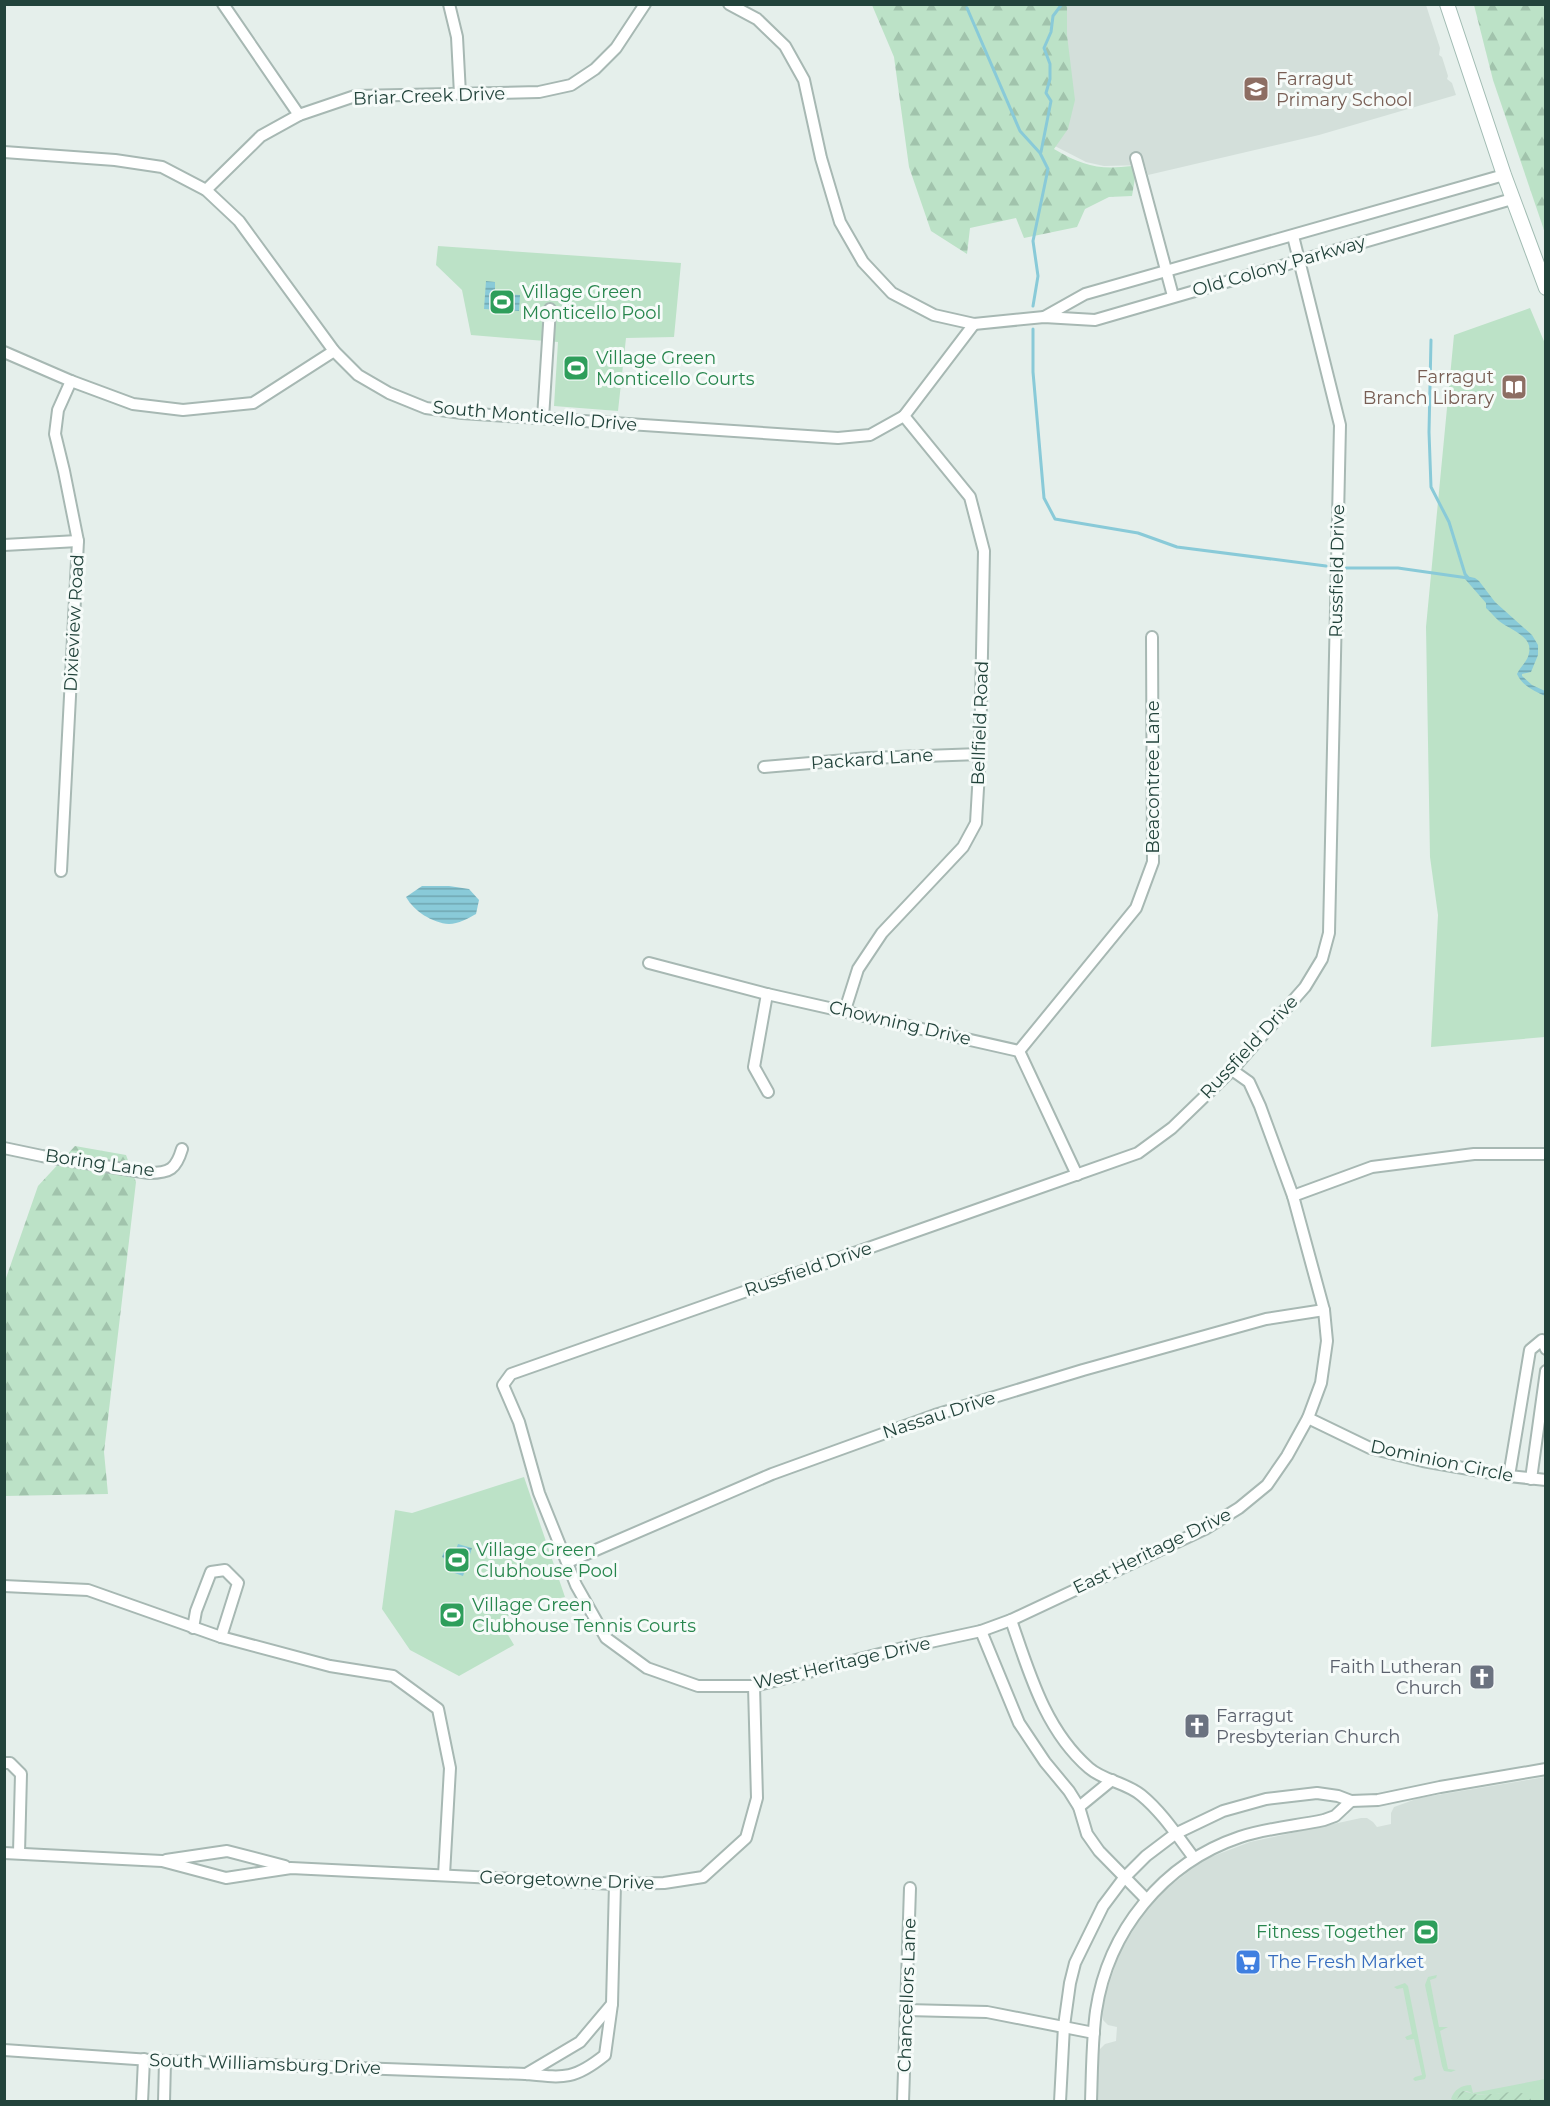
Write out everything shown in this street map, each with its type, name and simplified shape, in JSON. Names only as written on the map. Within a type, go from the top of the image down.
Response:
[{"type":"main road","points":[[1447,4],[1512,199],[1545,288]]},
{"type":"street","points":[[223,4],[299,115]]},
{"type":"street","points":[[450,4],[457,37],[459,94]]},
{"type":"street","name":"Briar Creek Drive","points":[[206,190],[261,136],[299,115],[355,96],[539,92],[572,85],[595,69],[616,48],[645,4]]},
{"type":"street","name":"Old Colony Parkway","points":[[729,4],[757,19],[785,46],[804,80],[821,158],[840,222],[863,262],[892,293],[934,315],[974,324],[1044,317],[1095,320],[1512,199]]},
{"type":"street","name":"South Monticello Drive","points":[[4,152],[115,160],[162,167],[206,190],[239,221],[334,351],[358,375],[389,393],[426,408],[462,413],[838,438],[870,435],[904,416],[974,324]]},
{"type":"street","points":[[1136,158],[1173,296]]},
{"type":"street","name":"Old Colony Parkway","points":[[1044,317],[1085,294],[1504,175]]},
{"type":"street","name":"Russfield Drive","points":[[511,1374],[1138,1153],[1172,1128],[1232,1070],[1305,987],[1322,959],[1329,933],[1340,425],[1293,236]]},
{"type":"street","points":[[543,418],[550,309]]},
{"type":"street","points":[[4,352],[70,381],[133,404],[183,410],[253,403],[334,351]]},
{"type":"street","name":"Dixieview Road","points":[[61,871],[78,541],[55,434],[58,410],[70,381]]},
{"type":"street","name":"Bellfield Road","points":[[844,1010],[858,969],[882,933],[963,847],[976,823],[980,754],[984,552],[970,497],[904,416]]},
{"type":"street","points":[[4,545],[78,541]]},
{"type":"street","name":"Beacontree Lane","points":[[1019,1051],[1136,908],[1153,862],[1152,637]]},
{"type":"street","name":"Packard Lane","points":[[764,767],[869,758],[980,754]]},
{"type":"street","name":"Chowning Drive","points":[[649,963],[767,994],[1019,1051]]},
{"type":"street","points":[[767,994],[754,1067],[768,1092]]},
{"type":"street","points":[[1019,1051],[1077,1175]]},
{"type":"street","name":"East Heritage Drive","points":[[981,1631],[1011,1620],[1205,1529],[1239,1508],[1267,1485],[1287,1456],[1308,1418],[1321,1383],[1327,1341],[1324,1310],[1293,1196],[1260,1106],[1249,1082],[1232,1070]]},
{"type":"street","name":"Boring Lane","points":[[4,1148],[149,1173],[159,1173],[173,1168],[177,1164],[182,1149]]},
{"type":"street","points":[[1293,1196],[1372,1167],[1474,1154],[1545,1154]]},
{"type":"street","name":"Nassau Drive","points":[[568,1562],[772,1474],[935,1415],[1083,1370],[1266,1319],[1324,1310]]},
{"type":"street","points":[[1509,1476],[1530,1350],[1542,1340],[1545,1349]]},
{"type":"street","points":[[1531,1479],[1545,1371]]},
{"type":"street","name":"West Heritage Drive","points":[[511,1374],[503,1385],[519,1422],[539,1493],[576,1585],[606,1638],[647,1668],[698,1686],[754,1686],[907,1647],[981,1631]]},
{"type":"street","name":"Dominion Circle","points":[[1308,1418],[1370,1449],[1423,1461],[1545,1480]]},
{"type":"street","points":[[193,1628],[196,1611],[211,1572],[225,1570],[238,1583],[220,1637]]},
{"type":"street","points":[[4,1586],[88,1590],[220,1637],[330,1666],[393,1676],[438,1710],[450,1768],[444,1875]]},
{"type":"street","points":[[1011,1620],[1047,1714],[1069,1747],[1088,1767],[1101,1776],[1126,1785],[1141,1795],[1194,1858]]},
{"type":"street","points":[[981,1631],[1019,1723],[1079,1807],[1087,1834],[1099,1851],[1146,1899]]},
{"type":"street","name":"Georgetowne Drive","points":[[4,1853],[162,1861],[226,1878],[291,1868],[615,1884],[664,1884],[703,1877],[746,1838],[757,1798],[754,1686]]},
{"type":"street","points":[[4,1763],[10,1763],[21,1774],[19,1852]]},
{"type":"street","points":[[1060,2102],[1064,2026],[1075,1963],[1103,1906],[1124,1878],[1146,1856],[1175,1834],[1223,1811],[1266,1799],[1317,1792],[1351,1801],[1378,1800],[1545,1769]]},
{"type":"street","points":[[1079,1807],[1112,1780]]},
{"type":"street","points":[[1091,2102],[1096,2010],[1107,1970],[1123,1934],[1146,1899],[1163,1882],[1194,1858],[1252,1833],[1324,1820],[1335,1816],[1351,1801]]},
{"type":"street","name":"Georgetowne Drive","points":[[162,1861],[227,1851],[291,1868]]},
{"type":"street","name":"South Williamsburg Drive","points":[[4,2050],[165,2061],[558,2077],[584,2071],[605,2055],[612,2004],[615,1884]]},
{"type":"street","name":"Chancellors Lane","points":[[903,2102],[909,1888]]},
{"type":"street","points":[[526,2074],[580,2042],[612,2004]]},
{"type":"street","points":[[906,2010],[987,2012],[1094,2032]]},
{"type":"street","points":[[142,2102],[144,2059]]},
{"type":"street","points":[[164,2102],[165,2061]]},
{"type":"shaded area","name":"Farragut Primary School","points":[[1049,4],[1426,5],[1447,79],[1452,83],[1456,95],[1319,135],[1148,175],[1145,165],[1104,166],[1086,162],[1051,144]]},
{"type":"shaded area","points":[[1545,1777],[1545,2101],[1097,2102],[1099,2050],[1105,2044],[1116,2041],[1117,2027],[1108,2025],[1103,2020],[1102,2014],[1105,1996],[1119,1954],[1144,1912],[1161,1893],[1203,1860],[1250,1842],[1361,1818],[1367,1818],[1377,1827],[1391,1824],[1391,1813],[1394,1807],[1419,1798]]},
{"type":"green space","points":[[872,5],[1067,5],[1067,35],[1075,100],[1068,129],[1054,149],[1083,163],[1100,167],[1132,166],[1135,178],[1132,196],[1109,197],[1085,209],[1077,227],[1024,238],[1016,218],[970,228],[967,254],[931,231],[909,167],[894,57]]},
{"type":"green space","points":[[1474,5],[1545,5],[1545,233],[1493,80]]},
{"type":"green space","points":[[438,246],[681,263],[674,337],[626,338],[618,411],[554,406],[558,342],[471,335],[462,290],[436,265]]},
{"type":"green space","points":[[1530,308],[1546,346],[1545,1037],[1431,1047],[1438,915],[1430,857],[1426,627],[1454,335]]},
{"type":"green space","points":[[75,1146],[126,1155],[136,1182],[104,1452],[108,1494],[5,1496],[5,1281],[38,1186]]},
{"type":"green space","points":[[524,1477],[565,1597],[527,1605],[500,1621],[514,1645],[459,1676],[410,1650],[382,1609],[395,1510],[412,1513]]},
{"type":"green space","points":[[1437,1975],[1436,1978],[1430,1980],[1439,2027],[1448,2027],[1440,2031],[1448,2069],[1456,2070],[1451,2072],[1444,2071],[1442,2066],[1425,1985],[1428,1977]]},
{"type":"green space","points":[[1405,1983],[1408,1986],[1426,2076],[1425,2079],[1415,2081],[1413,2079],[1415,2077],[1422,2075],[1414,2039],[1407,2040],[1405,2037],[1412,2034],[1403,1988],[1394,1987]]},
{"type":"green space","points":[[1545,2079],[1545,2101],[1532,2101],[1500,2093],[1474,2094],[1467,2091],[1461,2091],[1456,2101],[1451,2099],[1456,2091],[1464,2086],[1471,2085],[1473,2093]]},
{"type":"green space","points":[[1461,2091],[1481,2095],[1522,2093],[1532,2101],[1456,2101]]},
{"type":"water","name":"Village Green Monticello Pool","points":[[486,281],[495,282],[495,294],[520,295],[519,311],[484,309]]},
{"type":"water","points":[[1466,576],[1479,581],[1495,602],[1532,635],[1538,645],[1538,655],[1531,672],[1522,674],[1522,676],[1532,685],[1545,691],[1545,696],[1525,685],[1517,674],[1528,656],[1528,642],[1499,621],[1486,608],[1486,603],[1465,579]]},
{"type":"water","points":[[422,886],[469,889],[479,900],[476,914],[452,924],[430,919],[414,907],[406,897]]},
{"type":"water","name":"Village Green Clubhouse Pool","points":[[458,1544],[472,1548],[463,1576],[449,1571],[451,1563],[442,1557],[444,1552],[455,1552]]},
{"type":"waterway","points":[[1041,152],[1051,101],[1046,93],[1050,79],[1050,64],[1044,48],[1051,32],[1053,16],[1062,4]]},
{"type":"waterway","points":[[967,8],[1020,131],[1040,153],[1048,169],[1033,241],[1038,276],[1033,306]]},
{"type":"waterway","points":[[1033,329],[1033,372],[1044,498],[1055,519],[1138,533],[1177,547],[1326,566]]},
{"type":"waterway","points":[[1431,340],[1429,432],[1431,487],[1449,522],[1465,574],[1469,579]]},
{"type":"waterway","points":[[1346,568],[1398,568],[1468,578]]},
{"type":"place","name":"Farragut Primary School","points":[[1256,89]]},
{"type":"place","name":"Village Green Monticello Pool","points":[[502,302]]},
{"type":"place","name":"Village Green Monticello Courts","points":[[576,368]]},
{"type":"place","name":"Farragut Branch Library","points":[[1514,387]]},
{"type":"place","name":"Village Green Clubhouse Pool","points":[[457,1560]]},
{"type":"place","name":"Village Green Clubhouse Tennis Courts","points":[[452,1615]]},
{"type":"place","name":"Faith Lutheran Church","points":[[1482,1677]]},
{"type":"place","name":"Farragut Presbyterian Church","points":[[1197,1726]]},
{"type":"place","name":"Fitness Together","points":[[1426,1932]]},
{"type":"place","name":"The Fresh Market","points":[[1248,1962]]}]
